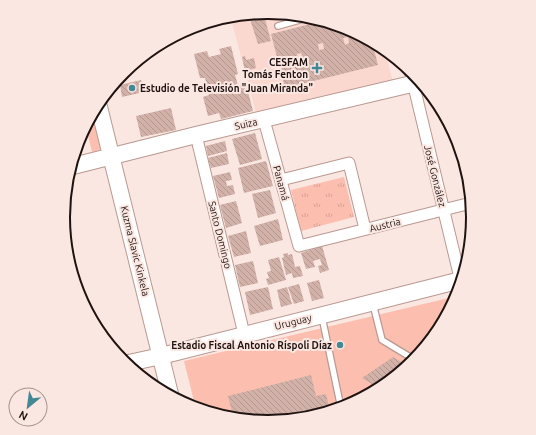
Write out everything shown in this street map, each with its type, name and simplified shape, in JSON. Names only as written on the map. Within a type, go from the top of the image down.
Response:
[{"type":"street","name":"Suiza","points":[[76,165],[196,135],[264,120],[411,80]]},
{"type":"street","name":"José González","points":[[415,85],[459,272]]},
{"type":"street","name":"Kuzma Slavic Kinkela","points":[[100,112],[169,389]]},
{"type":"street","name":"Panamá","points":[[264,120],[299,246]]},
{"type":"street","name":"Santo Domingo","points":[[196,135],[244,334]]},
{"type":"street","points":[[281,180],[349,163],[366,229]]},
{"type":"street","name":"Austria","points":[[299,246],[466,205]]},
{"type":"street","name":"Uruguay","points":[[132,362],[456,281]]},
{"type":"lane","points":[[278,26],[295,21]]},
{"type":"lane","points":[[372,302],[382,340],[409,357]]},
{"type":"lane","points":[[321,315],[340,402]]},
{"type":"shaded area","name":"CESFAM Tomás Fenton","points":[[255,19],[281,19],[285,21],[307,23],[356,39],[387,59],[393,82],[256,113],[232,23]]},
{"type":"green space","points":[[96,118],[103,149],[92,152],[88,135]]},
{"type":"green space","points":[[344,177],[354,217],[301,231],[291,190]]},
{"type":"green space","name":"Estadio Fiscal Antonio Ríspoli Díaz","points":[[449,298],[433,328],[399,367],[378,383],[356,396],[307,412],[281,416],[255,416],[229,412],[194,402],[184,361]]},
{"type":"building","points":[[265,19],[271,41],[258,44],[250,20]]},
{"type":"building","points":[[311,24],[344,34],[374,50],[378,65],[285,88],[271,34]],"holes":[[[348,37],[349,43],[345,45],[343,38]],[[323,43],[324,49],[319,50],[318,44]],[[301,53],[303,59],[298,61],[297,54]]]},
{"type":"building","points":[[231,46],[238,74],[235,75],[238,86],[246,84],[253,111],[221,119],[219,113],[208,116],[203,97],[209,95],[205,78],[200,78],[194,54],[207,51],[209,57],[221,54],[219,49]]},
{"type":"building","points":[[245,56],[246,60],[254,58],[256,68],[245,71],[242,57]]},
{"type":"building","name":"Estudio de Televisión \"Juan Miranda\"","points":[[141,80],[144,92],[122,97],[121,85]]},
{"type":"building","points":[[171,108],[176,130],[141,137],[136,116]]},
{"type":"building","points":[[255,133],[262,159],[240,165],[232,139]]},
{"type":"building","points":[[225,141],[227,151],[208,156],[206,146]]},
{"type":"building","points":[[227,153],[229,164],[211,168],[208,158]]},
{"type":"building","points":[[266,161],[273,186],[244,193],[238,168]]},
{"type":"building","points":[[230,172],[232,180],[226,181],[227,186],[233,185],[235,194],[219,198],[213,176]]},
{"type":"building","points":[[270,190],[276,213],[258,218],[252,194]]},
{"type":"building","points":[[236,201],[242,223],[226,228],[220,205]]},
{"type":"building","points":[[278,219],[283,240],[260,246],[254,226]]},
{"type":"building","points":[[246,231],[251,253],[234,257],[228,236]]},
{"type":"building","points":[[322,246],[329,270],[320,273],[318,266],[322,265],[320,259],[313,261],[315,267],[306,269],[301,253]]},
{"type":"building","points":[[288,253],[288,255],[292,254],[295,267],[300,266],[303,276],[293,278],[292,273],[286,275],[282,258],[284,257],[283,254]]},
{"type":"building","points":[[279,257],[286,280],[268,285],[266,279],[269,278],[267,272],[271,271],[268,260]]},
{"type":"building","points":[[253,261],[258,283],[240,287],[235,265]]},
{"type":"building","points":[[319,280],[324,298],[312,301],[307,283]]},
{"type":"building","points":[[299,284],[304,301],[294,304],[288,287]]},
{"type":"building","points":[[268,287],[273,309],[250,315],[245,292]]},
{"type":"building","points":[[287,287],[292,304],[281,307],[277,290]]},
{"type":"building","points":[[393,357],[403,363],[374,385],[362,378]]},
{"type":"building","points":[[311,375],[316,396],[326,394],[329,406],[307,412],[281,416],[255,416],[232,412],[228,396]]},
{"type":"place","name":"CESFAM Tomás Fenton","points":[[317,68]]},
{"type":"place","name":"Estudio de Televisión \"Juan Miranda\"","points":[[132,88]]},
{"type":"place","name":"Estadio Fiscal Antonio Ríspoli Díaz","points":[[340,345]]}]
